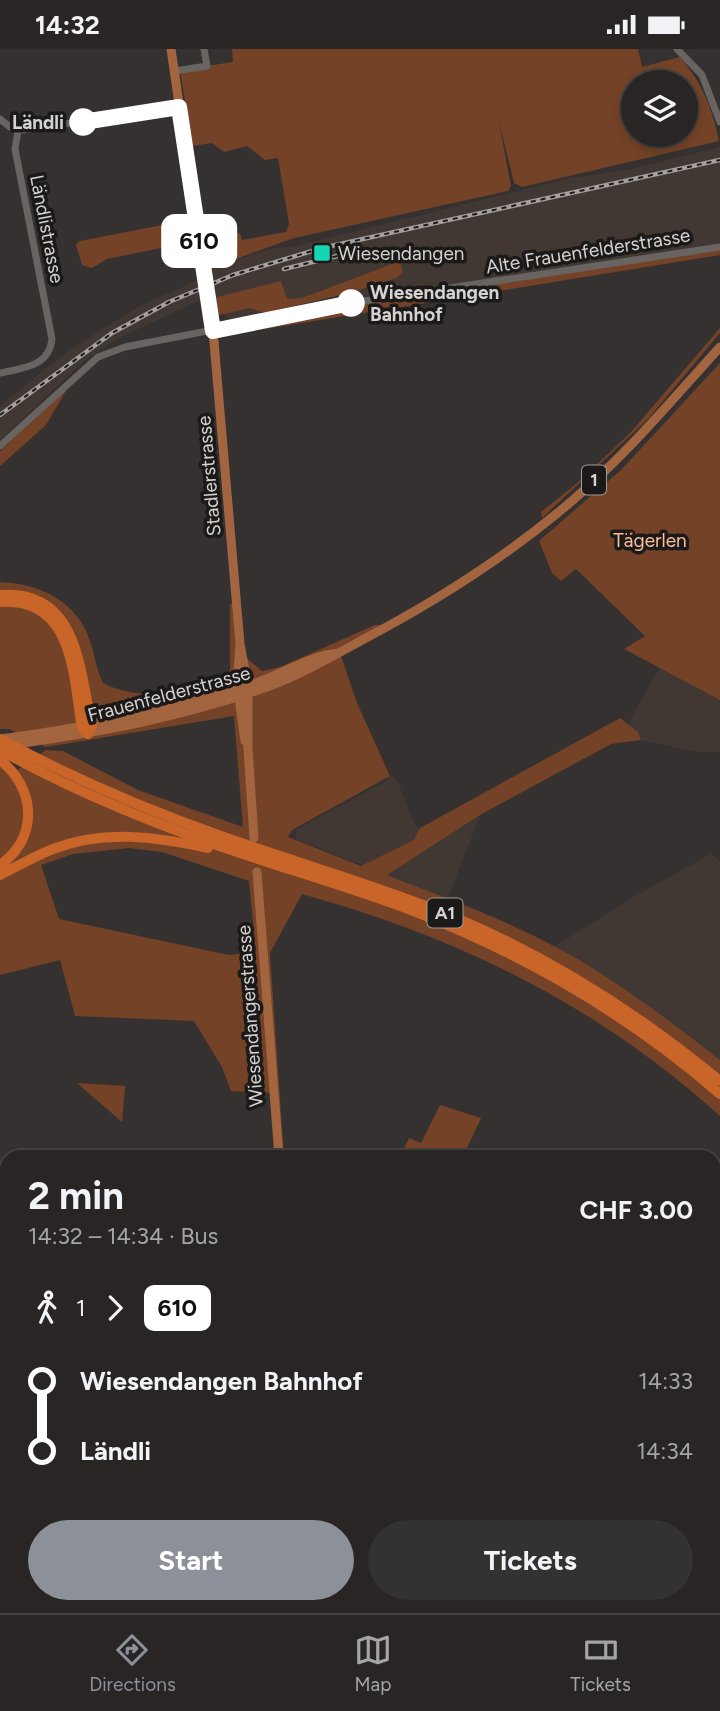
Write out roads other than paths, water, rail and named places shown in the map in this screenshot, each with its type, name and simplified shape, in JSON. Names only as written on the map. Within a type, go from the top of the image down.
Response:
[{"type":"highway","points":[[0,595],[33,599],[50,608],[65,623],[74,643],[88,729]]},
{"type":"highway","points":[[0,602],[21,603],[37,608],[60,629],[68,649],[88,729]]},
{"type":"highway","name":"A1","points":[[0,738],[28,754],[160,813],[402,897],[496,936],[617,1004],[720,1081]]},
{"type":"highway","points":[[0,865],[22,842],[29,809],[20,781],[2,753]]},
{"type":"highway","name":"A1","points":[[2,753],[107,802],[248,856],[408,909],[519,958],[630,1024],[720,1094]]},
{"type":"highway","points":[[0,875],[54,848],[108,836],[159,838],[248,856]]},
{"type":"main road","name":"Stadlerstrasse","points":[[171,49],[213,331],[243,691]]},
{"type":"main road","name":"Frauenfelderstrasse","points":[[0,738],[136,725],[243,691],[325,654],[340,653],[427,606],[493,563],[537,530],[621,455],[720,347]]},
{"type":"main road","points":[[243,691],[254,838]]},
{"type":"main road","name":"Frauenfelderstrasse","points":[[2,753],[88,729]]},
{"type":"main road","name":"Wiesendangerstrasse","points":[[257,872],[278,1150]]},
{"type":"street","points":[[175,71],[207,66],[204,49]]},
{"type":"street","points":[[677,49],[702,75],[720,122]]},
{"type":"street","points":[[0,119],[18,130],[179,107]]},
{"type":"street","name":"Ländlistrasse","points":[[0,373],[41,361],[49,351],[52,335],[14,146],[18,130]]},
{"type":"street","name":"Alte Frauenfelderstrasse","points":[[0,446],[98,357],[135,345],[351,303],[720,247]]},
{"type":"railway","points":[[0,415],[112,333],[169,302],[233,275],[322,248],[720,160]]},
{"type":"railway","points":[[284,269],[366,249]]},
{"type":"place","name":"Ländli","points":[[83,122]]},
{"type":"place","name":"Wiesendangen","points":[[322,253]]},
{"type":"place","name":"Wiesendangen Bahnhof","points":[[351,303]]},
{"type":"park label","name":"Tägerlen","points":[[650,540]]}]
